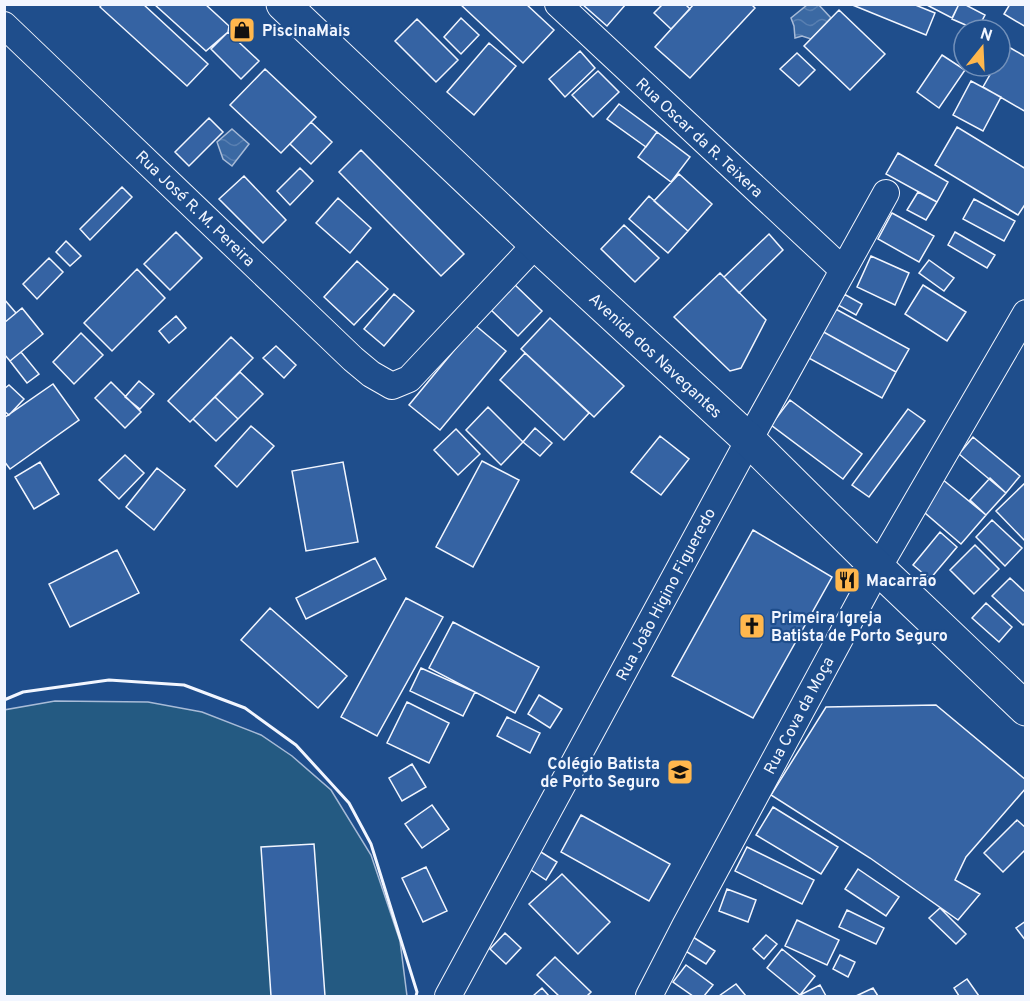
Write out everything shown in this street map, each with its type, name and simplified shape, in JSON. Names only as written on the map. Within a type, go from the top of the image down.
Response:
[{"type":"main road","name":"Avenida dos Navegantes","points":[[283,4],[536,244],[749,440],[878,568],[1026,709]]},
{"type":"street","name":"Rua Oscar da R. Teixera","points":[[558,4],[843,270]]},
{"type":"street","name":"Rua José R. M. Pereira","points":[[4,25],[353,359],[371,374],[392,386],[409,379],[536,244]]},
{"type":"street","name":"Rua João Higino Figueredo","points":[[448,996],[749,440],[886,193]]},
{"type":"street","name":"Rua Cova da Moça","points":[[658,992],[690,916],[878,568],[1026,313]]},
{"type":"shaded area","points":[[55,701],[148,702],[202,712],[261,735],[292,756],[331,790],[371,855],[400,941],[407,996],[5,996],[4,710]]},
{"type":"water","points":[[818,4],[831,18],[811,39],[802,36],[795,38],[791,18],[807,5]]},
{"type":"water","points":[[232,129],[249,144],[232,166],[223,159],[217,142]]},
{"type":"building","points":[[102,4],[143,4],[208,64],[187,86],[100,7]]},
{"type":"building","points":[[154,4],[205,4],[229,26],[228,32],[206,51]]},
{"type":"building","points":[[460,4],[526,4],[554,30],[523,63]]},
{"type":"building","points":[[582,4],[626,4],[607,26]]},
{"type":"building","points":[[663,4],[685,4],[690,9],[671,29],[654,13]]},
{"type":"building","points":[[694,4],[751,4],[755,8],[690,78],[655,47]]},
{"type":"building","points":[[850,4],[913,4],[935,13],[926,35]]},
{"type":"building","points":[[925,4],[959,4],[952,18]]},
{"type":"building","points":[[959,4],[964,4],[985,15],[983,18],[952,18]]},
{"type":"building","points":[[1010,4],[1026,4],[1026,27],[1012,18],[1004,14]]},
{"type":"building","points":[[839,10],[885,54],[850,90],[804,46]]},
{"type":"building","points":[[461,18],[479,35],[461,54],[444,37]]},
{"type":"building","points":[[417,19],[458,60],[436,82],[395,41]]},
{"type":"building","points":[[228,32],[259,61],[241,79],[211,49]]},
{"type":"building","points":[[489,43],[516,66],[474,115],[447,92]]},
{"type":"building","points":[[1012,49],[1026,57],[1026,112],[983,87],[988,78],[1012,78]]},
{"type":"building","points":[[580,51],[595,68],[565,97],[549,79]]},
{"type":"building","points":[[797,53],[815,70],[799,86],[780,69]]},
{"type":"building","points":[[942,55],[952,62],[952,78],[960,78],[939,108],[917,92]]},
{"type":"building","points":[[265,69],[316,117],[281,153],[230,105]]},
{"type":"building","points":[[598,71],[619,92],[593,117],[572,95]]},
{"type":"building","points":[[971,81],[1001,97],[983,131],[953,115]]},
{"type":"building","points":[[619,104],[657,132],[646,147],[607,119]]},
{"type":"building","points":[[209,118],[223,132],[189,166],[175,152]]},
{"type":"building","points":[[311,122],[332,142],[311,164],[290,144]]},
{"type":"building","points":[[957,127],[1026,169],[1026,203],[1018,215],[935,165]]},
{"type":"building","points":[[657,132],[690,157],[671,182],[638,157]]},
{"type":"building","points":[[361,150],[464,254],[441,276],[339,172]]},
{"type":"building","points":[[898,153],[948,182],[937,202],[886,174]]},
{"type":"building","points":[[300,168],[313,181],[290,205],[277,191]]},
{"type":"building","points":[[679,174],[712,204],[688,231],[654,201]]},
{"type":"building","points":[[244,176],[286,220],[263,243],[219,199]]},
{"type":"building","points":[[122,187],[132,197],[90,240],[80,229]]},
{"type":"building","points":[[918,192],[937,202],[926,220],[907,210]]},
{"type":"building","points":[[649,196],[688,231],[668,253],[629,219]]},
{"type":"building","points":[[338,198],[371,228],[350,253],[316,223]]},
{"type":"building","points":[[974,199],[1015,221],[1004,241],[963,219]]},
{"type":"building","points":[[892,213],[934,236],[919,262],[878,239]]},
{"type":"building","points":[[624,225],[659,258],[635,282],[601,249]]},
{"type":"building","points":[[176,232],[202,258],[170,290],[144,264]]},
{"type":"building","points":[[955,232],[995,255],[987,268],[948,245]]},
{"type":"building","points":[[769,234],[783,250],[739,293],[724,277]]},
{"type":"building","points":[[66,241],[81,256],[70,266],[56,252]]},
{"type":"building","points":[[871,256],[909,273],[895,305],[857,287]]},
{"type":"building","points":[[49,258],[63,272],[37,299],[23,284]]},
{"type":"building","points":[[929,260],[954,278],[944,291],[919,273]]},
{"type":"building","points":[[357,261],[388,289],[354,325],[324,297]]},
{"type":"building","points":[[137,269],[165,298],[112,351],[84,323]]},
{"type":"building","points":[[720,273],[766,320],[741,368],[730,371],[674,317]]},
{"type":"building","points":[[513,283],[542,311],[518,336],[489,308]]},
{"type":"building","points":[[923,285],[966,312],[947,341],[905,314]]},
{"type":"building","points":[[394,294],[414,311],[384,346],[364,329]]},
{"type":"building","points":[[844,294],[862,304],[856,315],[838,305]]},
{"type":"building","points":[[4,299],[16,313],[4,323]]},
{"type":"building","points":[[832,307],[909,349],[896,372],[820,330]]},
{"type":"building","points":[[22,308],[43,334],[10,361],[4,354],[4,323]]},
{"type":"building","points":[[176,316],[186,328],[169,343],[159,331]]},
{"type":"building","points":[[550,318],[624,386],[594,417],[521,349]]},
{"type":"building","points":[[475,325],[506,351],[440,430],[409,405]]},
{"type":"building","points":[[820,330],[896,372],[882,398],[805,356]]},
{"type":"building","points":[[81,333],[103,355],[74,384],[53,362]]},
{"type":"building","points":[[231,337],[253,358],[190,422],[168,401]]},
{"type":"building","points":[[276,346],[296,365],[284,378],[263,358]]},
{"type":"building","points":[[21,352],[39,374],[27,383],[10,361]]},
{"type":"building","points":[[525,353],[589,413],[564,440],[500,380]]},
{"type":"building","points":[[240,372],[263,394],[238,419],[215,397]]},
{"type":"building","points":[[139,381],[154,394],[140,409],[125,397]]},
{"type":"building","points":[[111,382],[141,412],[125,428],[95,398]]},
{"type":"building","points":[[53,384],[79,420],[10,469],[4,461],[4,418]]},
{"type":"building","points":[[9,385],[24,399],[9,415],[4,411],[4,389]]},
{"type":"building","points":[[215,397],[238,419],[216,441],[193,419]]},
{"type":"building","points":[[790,400],[862,454],[843,479],[771,425]]},
{"type":"building","points":[[488,407],[523,442],[501,465],[466,430]]},
{"type":"building","points":[[908,409],[925,421],[869,497],[852,485]]},
{"type":"building","points":[[251,426],[274,446],[237,487],[215,466]]},
{"type":"building","points":[[535,428],[552,443],[540,456],[523,442]]},
{"type":"building","points":[[456,429],[480,454],[458,475],[434,450]]},
{"type":"building","points":[[660,436],[689,459],[661,495],[631,472]]},
{"type":"building","points":[[973,437],[1020,476],[1006,493],[959,454]]},
{"type":"building","points":[[125,455],[144,473],[119,499],[99,480]]},
{"type":"building","points":[[482,461],[519,480],[473,567],[436,547]]},
{"type":"building","points":[[40,462],[59,494],[34,509],[15,477]]},
{"type":"building","points":[[343,462],[358,542],[306,551],[292,471]]},
{"type":"building","points":[[157,468],[185,490],[154,530],[126,507]]},
{"type":"building","points":[[990,478],[1006,493],[986,515],[970,500]]},
{"type":"building","points":[[942,479],[986,515],[961,544],[918,507]]},
{"type":"building","points":[[1026,482],[1026,542],[996,511]]},
{"type":"building","points":[[992,520],[1022,548],[1005,566],[976,537]]},
{"type":"building","name":"Primeira Igreja Batista de Porto Seguro","points":[[753,530],[832,577],[753,718],[672,676]]},
{"type":"building","points":[[940,532],[957,547],[930,579],[913,565]]},
{"type":"building","points":[[975,545],[999,569],[974,594],[950,570]]},
{"type":"building","points":[[117,550],[139,593],[70,627],[49,584]]},
{"type":"building","points":[[375,558],[386,579],[306,619],[296,598]]},
{"type":"building","points":[[1010,578],[1026,593],[1026,622],[1023,625],[992,596]]},
{"type":"building","points":[[406,598],[443,617],[377,736],[341,717]]},
{"type":"building","points":[[986,603],[1012,627],[999,642],[972,618]]},
{"type":"building","points":[[270,608],[347,676],[318,708],[241,640]]},
{"type":"building","points":[[453,622],[539,667],[515,713],[429,668]]},
{"type":"building","points":[[421,668],[475,692],[463,716],[410,691]]},
{"type":"building","points":[[539,695],[562,709],[550,728],[528,714]]},
{"type":"building","points":[[407,702],[449,723],[429,763],[387,743]]},
{"type":"building","points":[[936,705],[1026,780],[1026,788],[966,857],[955,880],[980,894],[958,920],[870,858],[771,795],[826,707]]},
{"type":"building","points":[[507,717],[540,733],[530,753],[497,736]]},
{"type":"building","points":[[412,764],[426,787],[402,801],[389,778]]},
{"type":"building","points":[[432,805],[449,829],[422,848],[405,824]]},
{"type":"building","points":[[773,807],[838,847],[821,874],[756,835]]},
{"type":"building","points":[[581,815],[670,864],[649,901],[561,852]]},
{"type":"building","points":[[1017,820],[1026,828],[1026,849],[1003,872],[984,853]]},
{"type":"building","points":[[314,844],[325,996],[271,996],[261,847]]},
{"type":"building","points":[[747,847],[814,880],[802,904],[735,871]]},
{"type":"building","points":[[536,849],[557,862],[546,880],[525,866]]},
{"type":"building","points":[[426,867],[447,911],[423,922],[402,878]]},
{"type":"building","points":[[858,869],[899,897],[886,916],[845,889]]},
{"type":"building","points":[[562,874],[610,922],[578,954],[529,904]]},
{"type":"building","points":[[727,889],[756,900],[748,922],[719,911]]},
{"type":"building","points":[[940,908],[966,934],[956,944],[929,918]]},
{"type":"building","points":[[847,910],[884,928],[876,944],[839,927]]},
{"type":"building","points":[[797,920],[839,940],[827,965],[785,946]]},
{"type":"building","points":[[1026,921],[1026,941],[1016,928]]},
{"type":"building","points":[[505,933],[521,948],[506,964],[490,949]]},
{"type":"building","points":[[766,935],[777,944],[764,959],[753,949]]},
{"type":"building","points":[[693,937],[715,951],[706,964],[684,950]]},
{"type":"building","points":[[782,949],[815,976],[800,995],[767,968]]},
{"type":"building","points":[[840,955],[855,962],[848,977],[833,969]]},
{"type":"building","points":[[555,957],[591,992],[587,996],[559,996],[537,975]]},
{"type":"building","points":[[686,965],[713,985],[704,996],[693,996],[673,982]]},
{"type":"building","points":[[967,979],[979,996],[959,996],[954,988]]},
{"type":"building","points":[[736,984],[746,996],[719,996]]},
{"type":"building","points":[[820,985],[826,996],[800,995]]},
{"type":"building","points":[[542,988],[549,996],[533,996]]},
{"type":"building","points":[[873,988],[878,996],[856,996]]},
{"type":"wall","points":[[4,700],[23,692],[109,680],[184,685],[245,708],[296,745],[349,803],[371,844],[417,992],[416,996]]},
{"type":"place","name":"PiscinaMais","points":[[242,30]]},
{"type":"place","name":"Macarrão","points":[[847,580]]},
{"type":"place","name":"Primeira Igreja Batista de Porto Seguro","points":[[752,626]]},
{"type":"place","name":"Colégio Batista de Porto Seguro","points":[[680,772]]}]
